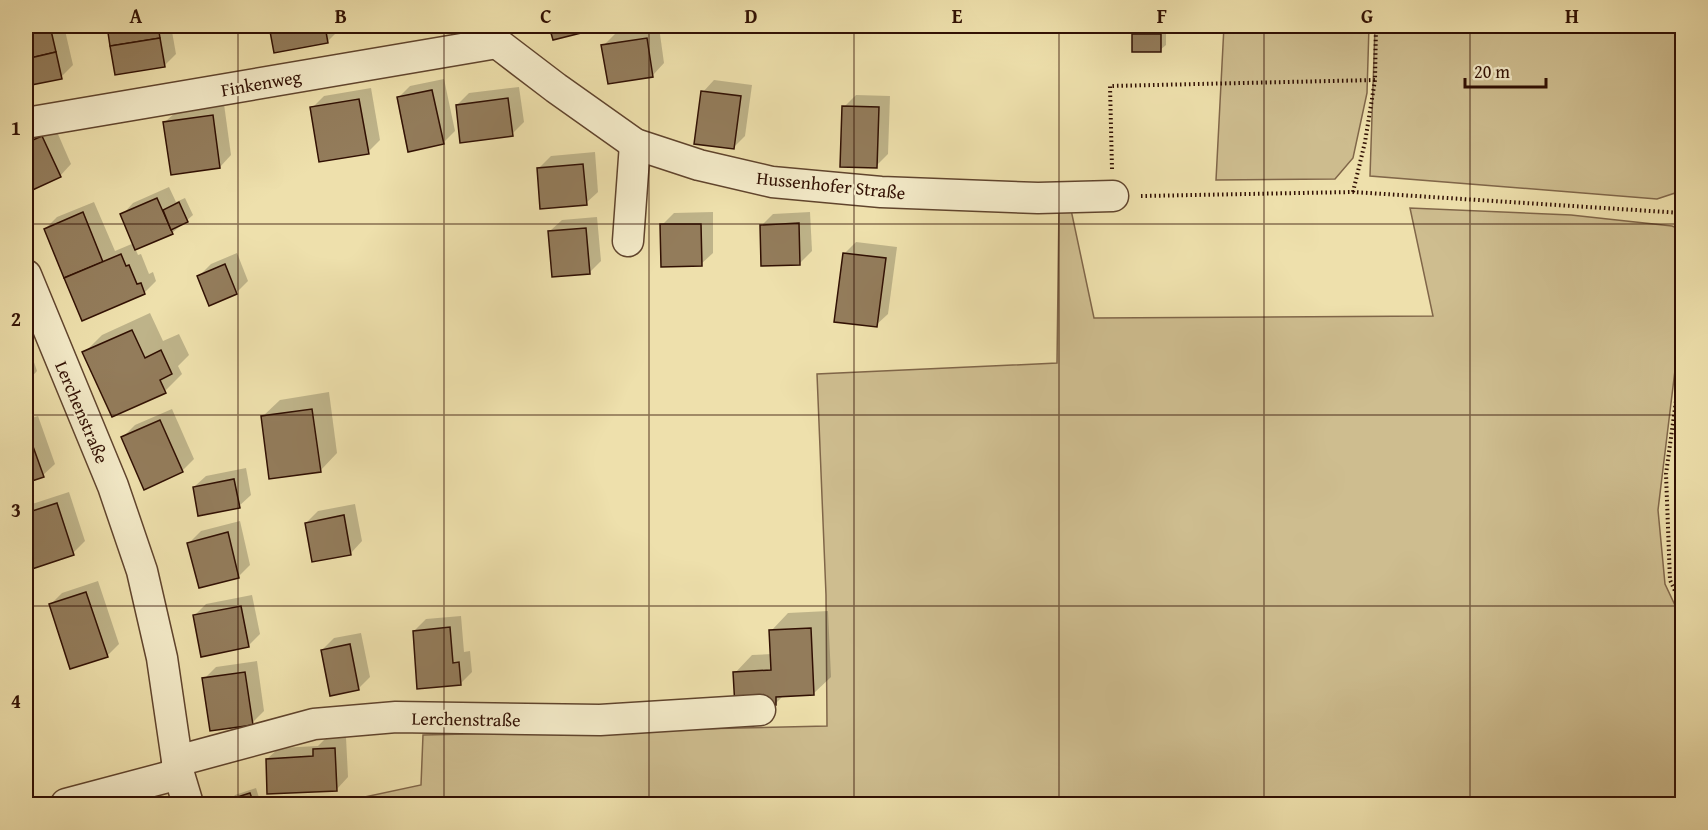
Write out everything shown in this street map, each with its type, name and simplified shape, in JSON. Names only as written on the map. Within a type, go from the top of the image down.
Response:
[{"type":"street","name":"Finkenweg","points":[[26,123],[493,34]]},
{"type":"street","name":"Hussenhofer Straße","points":[[493,34],[556,88],[635,144],[699,165],[772,182],[881,192],[1038,198],[1113,196]]},
{"type":"street","points":[[628,241],[635,144]]},
{"type":"street","name":"Lerchenstraße","points":[[26,275],[113,486],[142,571],[162,658],[178,767],[314,724],[396,717],[600,720],[760,710]]},
{"type":"street","points":[[66,804],[178,767],[189,804]]},
{"type":"path","points":[[1353,192],[1365,142],[1375,80],[1376,26]]},
{"type":"path","points":[[1375,80],[1110,86],[1113,196],[1353,192],[1683,213]]},
{"type":"path","points":[[1683,357],[1666,474],[1670,580],[1683,606]]},
{"type":"shaded area","points":[[1224,26],[1369,26],[1367,93],[1353,158],[1335,179],[1216,180]]},
{"type":"shaded area","points":[[1375,26],[1682,26],[1682,186],[1675,193],[1657,199],[1370,176]]},
{"type":"shaded area","points":[[1059,205],[1070,205],[1094,318],[1433,316],[1410,208],[1571,215],[1672,226],[1682,230],[1682,279],[1676,362],[1658,510],[1665,584],[1682,620],[1682,804],[332,804],[421,785],[423,735],[827,726],[826,595],[817,374],[1057,363]]},
{"type":"building","points":[[50,26],[56,52],[26,59],[26,29]]},
{"type":"building","points":[[107,26],[158,26],[160,38],[110,46]]},
{"type":"building","points":[[269,26],[325,26],[328,43],[274,53]]},
{"type":"building","points":[[549,26],[609,26],[553,40]]},
{"type":"building","points":[[1132,34],[1161,34],[1161,52],[1132,52]]},
{"type":"building","points":[[160,38],[165,67],[115,75],[110,46]]},
{"type":"building","points":[[647,38],[653,77],[608,84],[601,45]]},
{"type":"building","points":[[56,52],[62,79],[26,86],[26,59]]},
{"type":"building","points":[[432,90],[444,144],[408,152],[397,97]]},
{"type":"building","points":[[701,91],[741,96],[734,149],[694,144]]},
{"type":"building","points":[[508,98],[513,136],[460,143],[456,105]]},
{"type":"building","points":[[359,99],[369,154],[319,162],[310,107]]},
{"type":"building","points":[[842,106],[879,107],[877,168],[840,167]]},
{"type":"building","points":[[213,115],[220,168],[171,175],[163,122]]},
{"type":"building","points":[[42,136],[61,177],[26,193],[26,143]]},
{"type":"building","points":[[583,164],[587,205],[540,209],[537,168]]},
{"type":"building","points":[[157,198],[173,234],[135,250],[120,214]]},
{"type":"building","points":[[179,202],[188,222],[171,230],[163,210]]},
{"type":"building","points":[[83,212],[103,262],[64,278],[44,229]]},
{"type":"building","points":[[799,223],[800,265],[761,266],[760,225]]},
{"type":"building","points":[[660,224],[701,224],[702,266],[661,267]]},
{"type":"building","points":[[586,228],[590,274],[552,277],[548,231]]},
{"type":"building","points":[[843,253],[886,258],[877,327],[834,322]]},
{"type":"building","points":[[121,254],[126,266],[129,265],[137,284],[141,283],[145,294],[82,321],[64,278]]},
{"type":"building","points":[[225,264],[237,294],[209,306],[197,276]]},
{"type":"building","points":[[132,330],[145,358],[161,350],[172,374],[160,380],[166,393],[112,417],[82,352]]},
{"type":"building","points":[[312,409],[321,472],[269,479],[261,416]]},
{"type":"building","points":[[160,420],[183,472],[144,490],[121,437]]},
{"type":"building","points":[[26,427],[44,477],[26,483]]},
{"type":"building","points":[[234,479],[240,508],[198,516],[193,487]]},
{"type":"building","points":[[57,503],[74,555],[29,570],[26,561],[26,513]]},
{"type":"building","points":[[344,515],[351,555],[312,562],[305,523]]},
{"type":"building","points":[[228,532],[239,578],[199,588],[187,543]]},
{"type":"building","points":[[86,592],[108,657],[70,669],[49,604]]},
{"type":"building","points":[[241,606],[249,647],[201,657],[193,615]]},
{"type":"building","points":[[450,627],[453,663],[459,662],[461,685],[417,689],[413,631]]},
{"type":"building","points":[[811,628],[814,695],[776,697],[776,705],[735,707],[733,672],[771,670],[769,630]]},
{"type":"building","points":[[350,644],[359,690],[330,696],[321,650]]},
{"type":"building","points":[[245,672],[253,725],[210,731],[202,678]]},
{"type":"building","points":[[335,748],[337,791],[267,794],[266,759],[313,756],[313,749]]},
{"type":"building","points":[[250,793],[254,804],[229,804],[228,800]]}]
